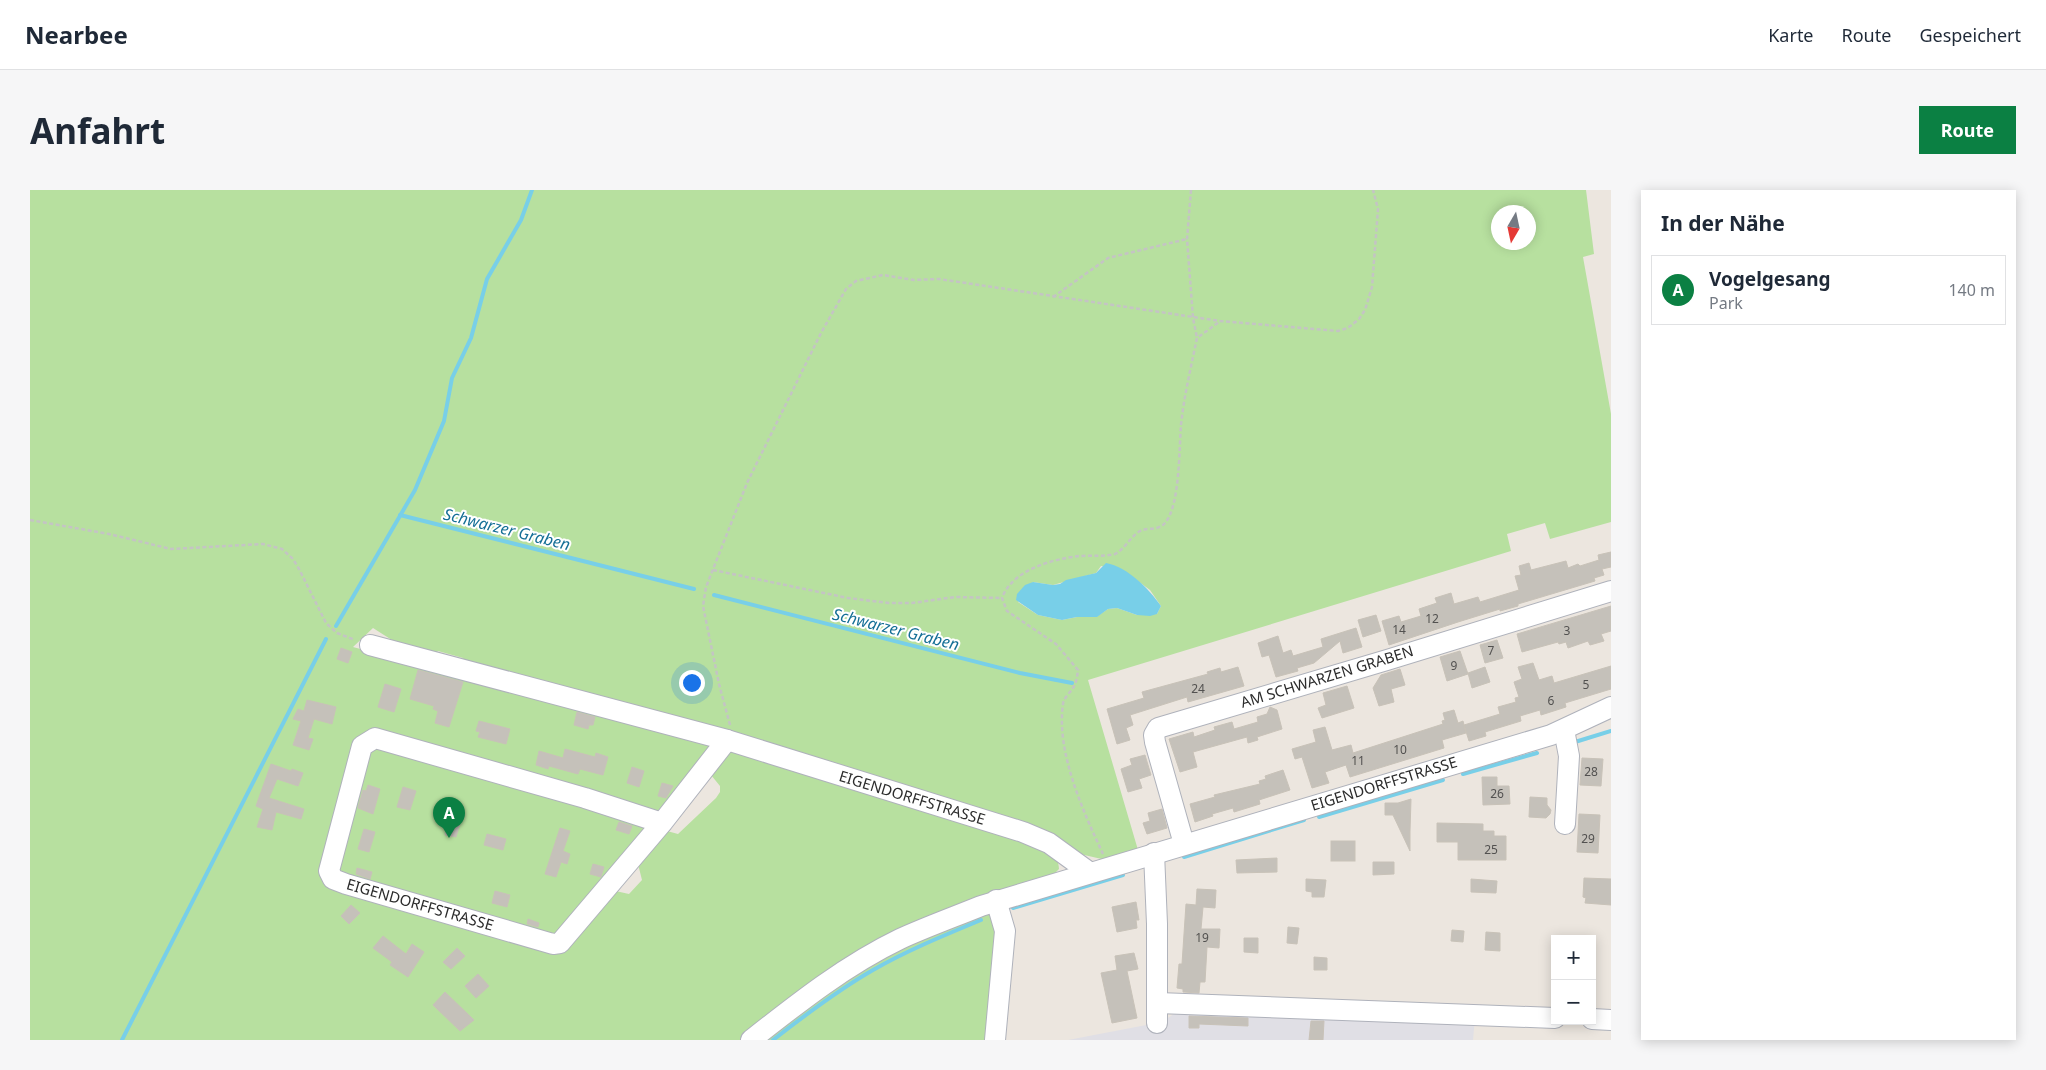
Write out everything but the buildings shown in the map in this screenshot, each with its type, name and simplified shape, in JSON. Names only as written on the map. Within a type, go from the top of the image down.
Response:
[{"type":"street","name":"AM SCHWARZEN GRABEN","points":[[1184,844],[1154,742],[1154,735],[1158,728],[1378,663],[1611,590]]},
{"type":"street","name":"EIGENDORFFSTRASSE","points":[[370,645],[727,740],[1023,832],[1049,843],[1089,872]]},
{"type":"street","name":"EIGENDORFFSTRASSE","points":[[751,1040],[805,998],[854,965],[899,939],[996,900],[1564,730],[1611,707]]},
{"type":"street","points":[[1564,730],[1569,756],[1565,824]]},
{"type":"street","name":"EIGENDORFFSTRASSE","points":[[662,823],[585,798],[375,738],[362,746],[329,871],[333,879],[346,884],[552,944],[560,943],[662,823],[727,740]]},
{"type":"street","points":[[1154,853],[1157,1023]]},
{"type":"street","points":[[995,1040],[1005,931],[996,900]]},
{"type":"street","points":[[1158,1003],[1551,1018]]},
{"type":"street","points":[[1596,1019],[1611,1020]]},
{"type":"path","points":[[1108,866],[1080,803],[1061,733],[1063,701],[1073,689],[1077,680],[1078,670],[1056,644],[1007,611],[1002,598],[1010,583],[1023,574],[1062,558],[1115,554],[1140,532],[1159,528],[1166,522],[1171,513],[1178,475],[1182,425],[1197,338],[1193,318],[1187,239],[1191,190]]},
{"type":"path","points":[[727,740],[731,731],[703,606],[706,587],[746,483],[821,333],[846,289],[856,282],[883,275],[914,280],[939,279],[1220,322],[1338,331],[1348,328],[1359,320],[1366,310],[1372,287],[1378,209],[1373,190]]},
{"type":"path","points":[[1053,297],[1108,258],[1187,239]]},
{"type":"path","points":[[1197,338],[1220,322]]},
{"type":"path","points":[[30,520],[109,534],[172,549],[263,544],[282,549],[299,569],[326,623],[337,633],[370,645]]},
{"type":"path","points":[[713,570],[848,598],[889,603],[912,603],[955,597],[1002,598]]},
{"type":"shaded area","points":[[1181,1009],[1475,1018],[1473,1040],[1068,1040],[1162,1022]]},
{"type":"green space","points":[[30,190],[1586,190],[1594,254],[1583,257],[1611,414],[1611,522],[1550,539],[1545,523],[1507,534],[1511,551],[1088,680],[1138,850],[1106,860],[1080,854],[466,668],[463,658],[438,651],[432,657],[406,649],[373,628],[353,647],[709,743],[714,750],[611,890],[629,894],[642,880],[638,864],[667,831],[678,834],[716,798],[720,792],[720,786],[711,775],[724,755],[733,750],[1031,842],[1045,849],[1056,859],[1059,869],[1055,873],[984,896],[741,1040],[30,1040]],"holes":[[[1101,566],[1123,570],[1150,590],[1161,606],[1157,614],[1137,615],[1117,608],[1108,609],[1096,617],[1077,617],[1062,620],[1038,615],[1018,602],[1033,582],[1053,585],[1096,573]]]},
{"type":"green space","points":[[979,915],[991,915],[999,931],[990,1040],[763,1040],[809,1003],[881,958]]},
{"type":"water","points":[[1106,563],[1122,569],[1144,586],[1161,606],[1157,614],[1150,616],[1137,615],[1117,608],[1108,609],[1097,617],[1077,617],[1062,620],[1038,615],[1016,600],[1017,594],[1025,585],[1033,582],[1053,585],[1060,584],[1066,580],[1096,573]]},
{"type":"waterway","name":"Schwarzer Graben","points":[[336,626],[415,490],[444,421],[452,378],[471,338],[487,279],[521,220],[532,190]]},
{"type":"waterway","name":"Schwarzer Graben","points":[[400,515],[694,589]]},
{"type":"waterway","name":"Schwarzer Graben","points":[[714,595],[1020,673],[1072,683]]},
{"type":"waterway","points":[[122,1040],[326,639]]},
{"type":"waterway","points":[[1575,742],[1611,731]]},
{"type":"waterway","points":[[1463,774],[1537,753]]},
{"type":"waterway","points":[[1319,817],[1443,780]]},
{"type":"waterway","points":[[1184,857],[1304,820]]},
{"type":"waterway","points":[[1013,908],[1123,875]]},
{"type":"waterway","points":[[773,1040],[834,994],[873,970],[913,949],[981,920]]},
{"type":"place","name":"Vogelgesang","points":[[449,838]]}]
